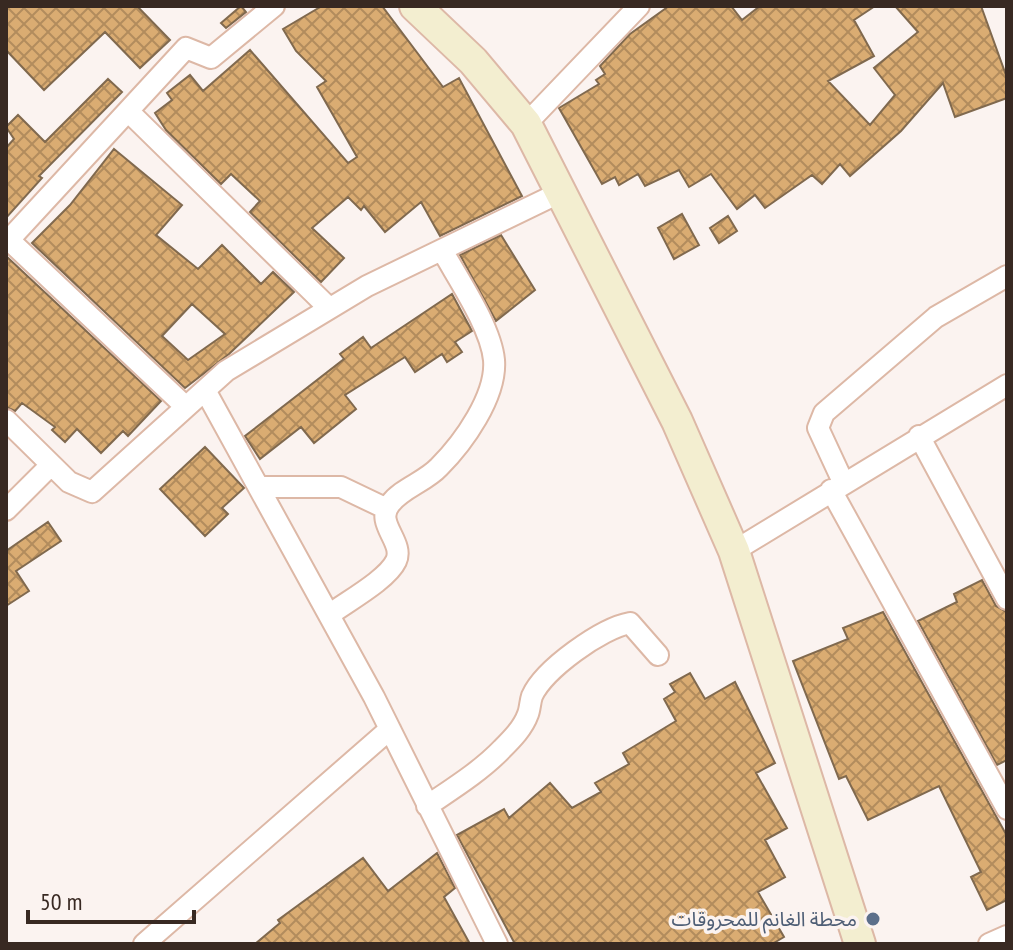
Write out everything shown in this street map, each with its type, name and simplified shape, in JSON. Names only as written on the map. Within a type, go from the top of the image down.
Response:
[{"type":"street","points":[[186,407],[8,241],[186,48],[211,58],[274,6]]},
{"type":"street","points":[[415,6],[473,61],[526,124],[677,421],[734,551],[860,944]]},
{"type":"street","points":[[526,124],[639,6]]},
{"type":"street","points":[[128,111],[329,308]]},
{"type":"street","points":[[6,420],[69,482],[92,492],[226,371],[367,286],[561,192]]},
{"type":"street","points":[[329,615],[387,572],[397,560],[397,551],[385,520],[387,509],[402,494],[432,474],[456,450],[491,383],[494,361],[486,332],[442,250]]},
{"type":"street","points":[[1007,276],[936,317],[824,413],[818,428],[837,487],[1007,809]]},
{"type":"street","points":[[205,390],[390,729],[497,944]]},
{"type":"street","points":[[734,551],[919,436],[1004,394]]},
{"type":"street","points":[[919,436],[1007,599]]},
{"type":"street","points":[[6,510],[51,465]]},
{"type":"street","points":[[259,487],[341,487],[387,509]]},
{"type":"street","points":[[427,806],[500,752],[522,726],[531,697],[540,685],[566,659],[597,637],[618,625],[630,623],[658,655]]},
{"type":"street","points":[[144,944],[390,729]]},
{"type":"street","points":[[989,944],[1007,936]]},
{"type":"building","points":[[6,6],[137,6],[170,40],[140,68],[105,32],[44,90],[6,50]]},
{"type":"building","points":[[241,6],[246,12],[226,28],[221,23]]},
{"type":"building","points":[[322,6],[382,6],[443,87],[459,78],[522,196],[440,236],[421,202],[385,232],[364,206],[361,210],[348,197],[312,228],[344,258],[321,282],[250,212],[260,201],[231,174],[221,184],[166,130],[155,113],[172,100],[167,93],[190,75],[203,91],[250,50],[348,163],[357,157],[317,87],[326,81],[296,51],[283,29]]},
{"type":"building","points":[[669,6],[731,6],[742,20],[760,6],[875,6],[854,20],[874,56],[828,81],[870,125],[895,95],[874,68],[918,32],[895,6],[981,6],[1007,78],[1007,98],[955,117],[943,83],[901,131],[850,176],[840,164],[822,184],[812,175],[765,208],[755,195],[737,209],[711,174],[689,187],[679,170],[645,186],[638,174],[619,185],[615,177],[602,184],[559,108],[599,84],[596,80],[605,74],[600,66],[630,34]]},
{"type":"building","points":[[108,79],[122,92],[39,176],[42,178],[6,218],[6,148],[14,139],[6,127],[18,115],[45,142]]},
{"type":"building","points":[[114,149],[182,205],[156,235],[198,269],[222,245],[261,284],[273,272],[294,292],[229,354],[185,388],[32,243],[70,205]],"holes":[[[192,304],[225,334],[188,360],[162,336]]]},
{"type":"building","points":[[682,214],[699,245],[674,259],[658,228]]},
{"type":"building","points":[[728,216],[737,231],[719,243],[710,228]]},
{"type":"building","points":[[501,235],[535,290],[496,321],[460,255]]},
{"type":"building","points":[[6,256],[161,401],[128,436],[123,431],[101,453],[77,429],[65,442],[52,430],[55,427],[22,403],[15,411],[6,407]]},
{"type":"building","points":[[452,294],[472,331],[455,342],[462,352],[447,362],[442,354],[415,372],[405,357],[345,395],[356,409],[314,443],[301,427],[260,459],[245,436],[344,359],[340,354],[363,337],[371,348]]},
{"type":"building","points":[[205,447],[244,488],[222,508],[228,514],[205,536],[160,489]]},
{"type":"building","points":[[48,522],[61,541],[16,571],[29,591],[6,606],[6,551]]},
{"type":"building","points":[[982,580],[996,606],[1007,612],[1007,760],[997,765],[918,621],[957,602],[954,594]]},
{"type":"building","points":[[883,612],[1007,836],[1007,900],[987,910],[971,877],[981,872],[939,786],[868,820],[846,776],[839,779],[793,661],[848,639],[843,628]]},
{"type":"building","points":[[690,673],[705,699],[735,682],[775,763],[756,773],[787,828],[765,840],[785,877],[758,892],[784,937],[772,944],[515,944],[457,835],[504,809],[509,818],[550,783],[572,808],[601,792],[595,783],[629,764],[623,753],[676,721],[664,699],[675,692],[670,684]]},
{"type":"building","points":[[437,853],[455,888],[444,897],[470,944],[255,944],[280,923],[278,920],[363,858],[388,891]]},
{"type":"place","name":"محطة الغانم للمحروقات","points":[[873,919]]}]
